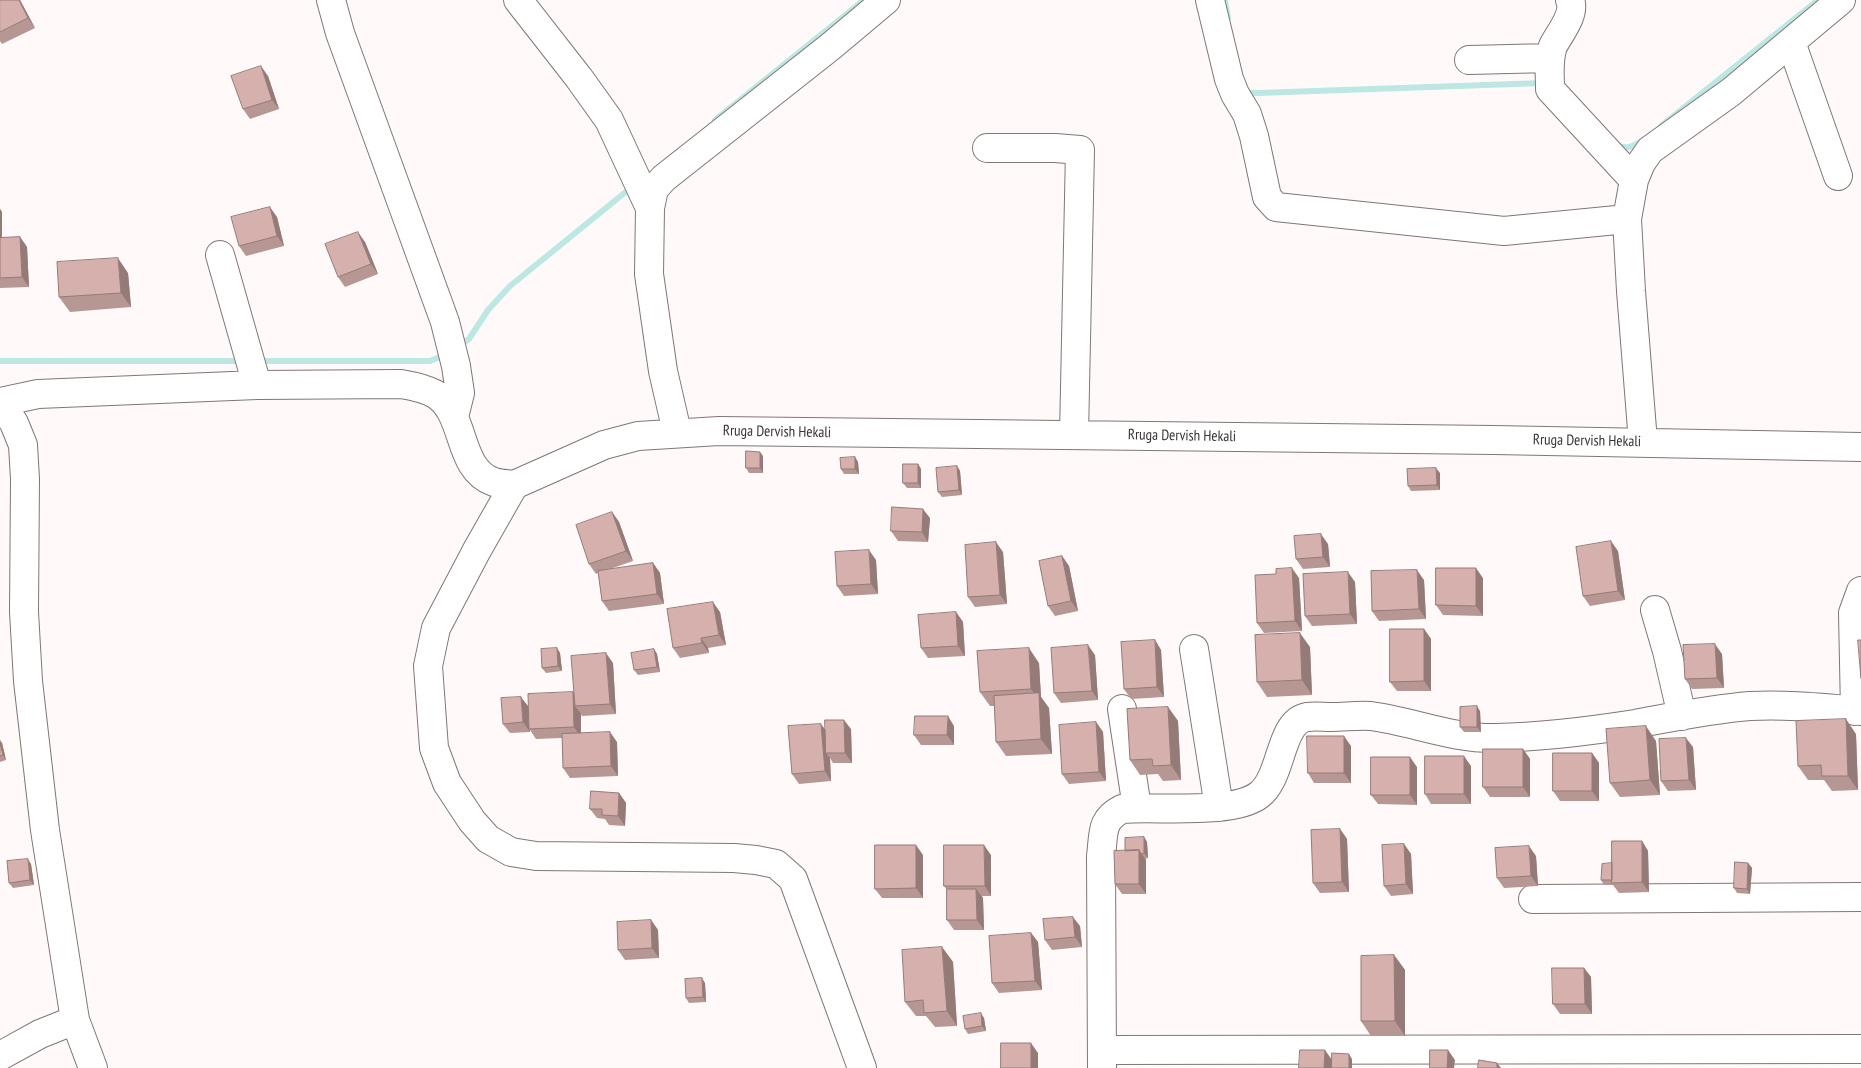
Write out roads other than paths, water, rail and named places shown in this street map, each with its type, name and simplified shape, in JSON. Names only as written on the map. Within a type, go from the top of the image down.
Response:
[{"type":"street","points":[[331,0],[340,33],[446,322],[460,393],[454,417]]},
{"type":"street","points":[[518,0],[609,120],[646,200],[648,274],[663,370],[677,432]]},
{"type":"street","points":[[646,200],[664,178],[886,0]]},
{"type":"street","points":[[1210,0],[1229,80],[1247,114],[1254,136],[1267,197],[1276,207],[1504,231],[1628,219]]},
{"type":"street","points":[[1550,71],[1553,47],[1569,16],[1572,4],[1570,0]]},
{"type":"street","points":[[1643,442],[1630,291],[1628,219],[1634,180],[1641,163],[1650,150],[1731,92],[1841,0]]},
{"type":"street","points":[[1792,42],[1838,176]]},
{"type":"street","points":[[1469,60],[1550,71],[1634,180]]},
{"type":"street","points":[[987,148],[1080,150],[1074,435]]},
{"type":"street","points":[[220,256],[251,366]]},
{"type":"street","points":[[93,1068],[75,1020],[45,830],[28,681],[12,612],[25,480],[23,445],[14,423],[0,402],[38,394],[251,366],[401,384],[436,394],[446,403],[454,417],[470,458],[479,472],[494,482],[514,485],[476,550],[436,628],[428,666],[434,748],[447,784],[472,821],[488,839],[511,852],[536,856],[734,858],[776,864],[793,879],[862,1068]]},
{"type":"street","name":"Rruga Dervish Hekali","points":[[514,485],[604,445],[638,436],[677,432],[1643,442],[1861,447]]},
{"type":"street","points":[[1859,597],[1853,614],[1852,632],[1858,711],[1800,705],[1749,706],[1556,734],[1495,738],[1458,736],[1370,716],[1306,717],[1296,721],[1288,733],[1272,780],[1259,795],[1241,804],[1219,807],[1137,808],[1122,810],[1112,814],[1106,822],[1101,856],[1102,1059],[1861,1049]]},
{"type":"street","points":[[1655,610],[1667,651],[1682,716]]},
{"type":"street","points":[[1194,649],[1219,807]]},
{"type":"street","points":[[1122,709],[1137,808]]},
{"type":"street","points":[[1533,899],[1861,897]]},
{"type":"street","points":[[0,1056],[40,1034],[75,1020]]},
{"type":"waterway","points":[[715,120],[864,0]]},
{"type":"waterway","points":[[1225,0],[1228,18]]},
{"type":"waterway","points":[[1661,126],[1818,0]]},
{"type":"waterway","points":[[1243,90],[1248,93],[1258,93],[1543,83]]},
{"type":"waterway","points":[[1616,145],[1631,146],[1645,139]]},
{"type":"waterway","points":[[457,347],[469,339],[488,310],[510,286],[633,186]]},
{"type":"waterway","points":[[258,361],[430,361],[447,354]]},
{"type":"waterway","points":[[0,361],[243,361]]}]
